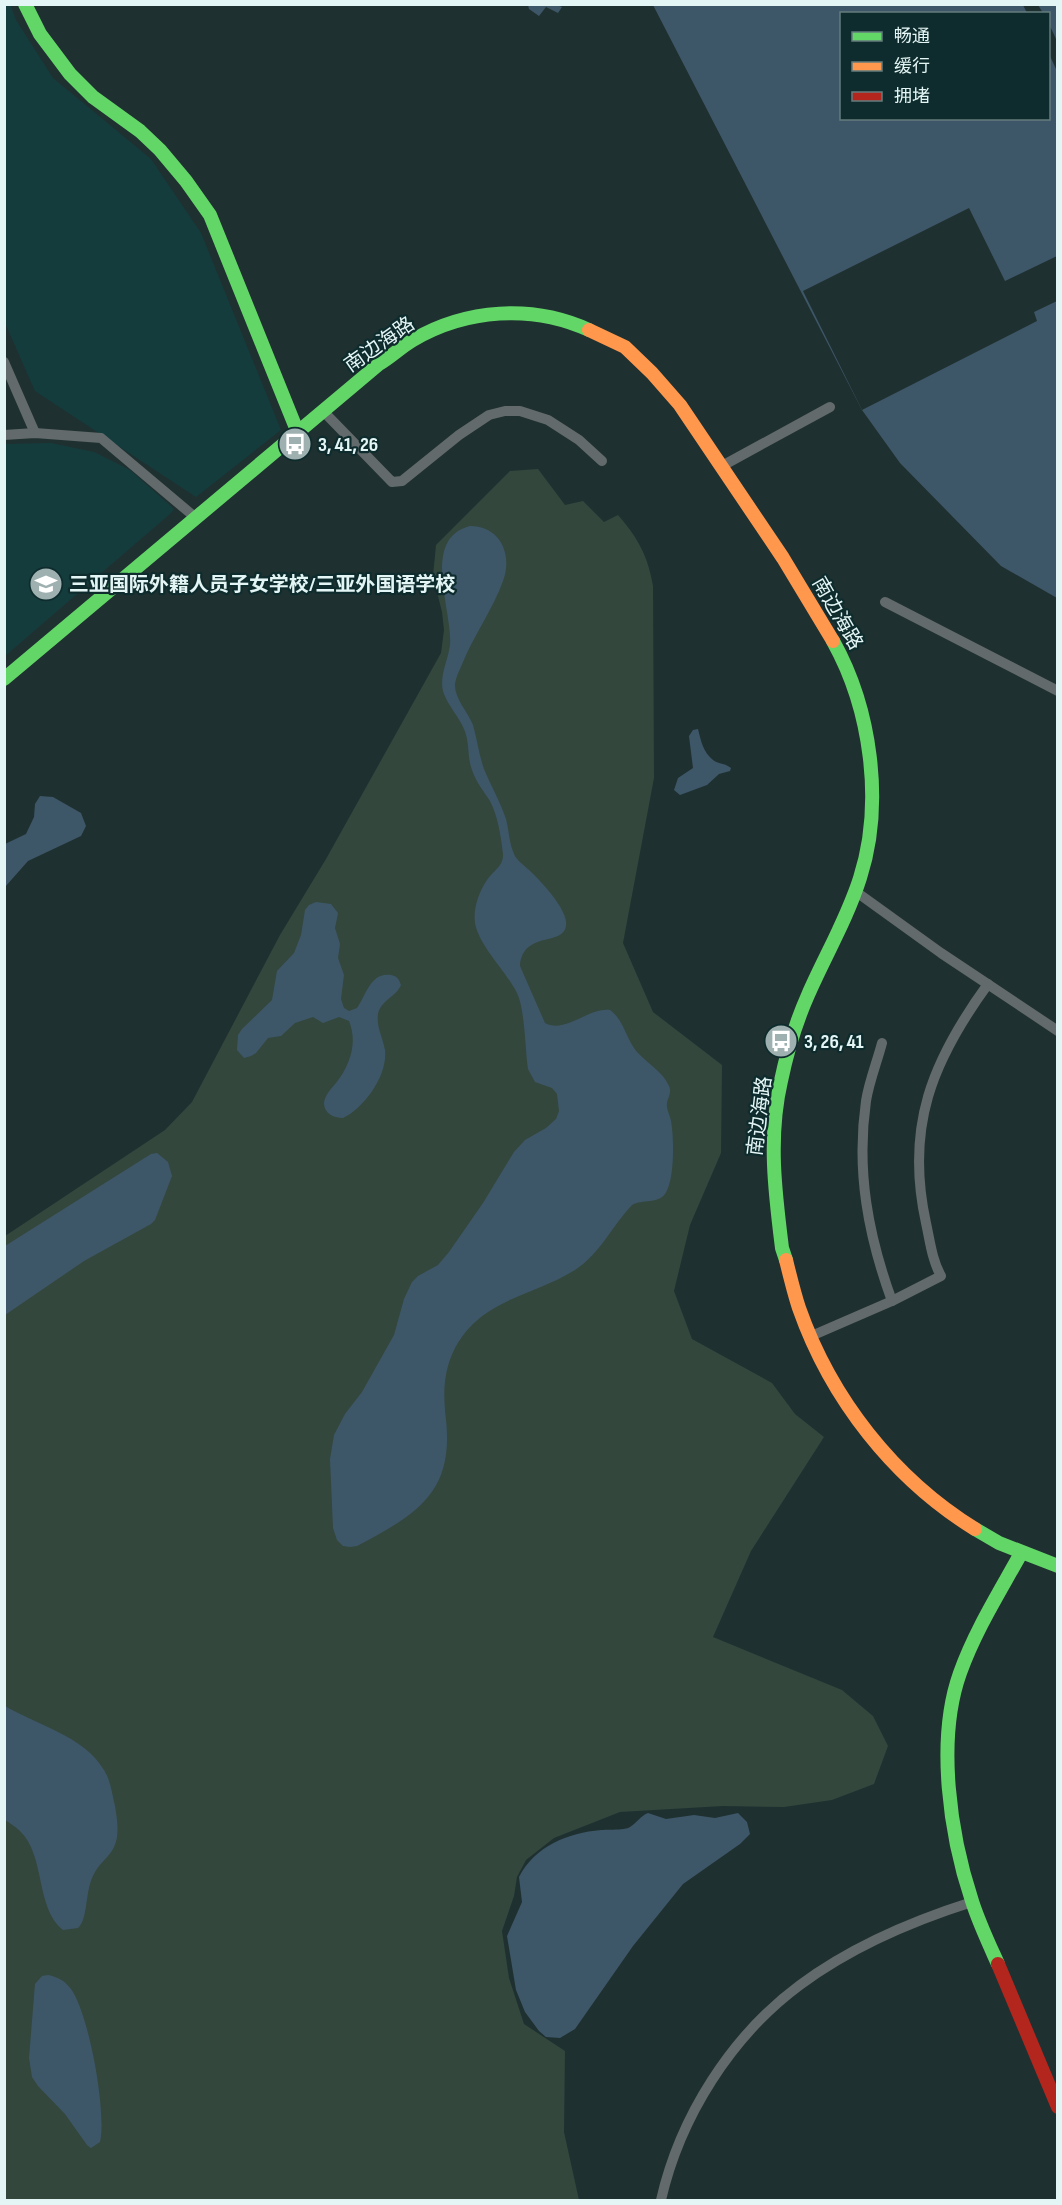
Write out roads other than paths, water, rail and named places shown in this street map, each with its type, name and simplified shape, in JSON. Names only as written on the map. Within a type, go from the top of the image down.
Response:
[{"type":"street","points":[[25,4],[33,24],[53,54],[78,83],[106,108],[146,137],[169,159],[195,191],[214,225],[298,433]]},
{"type":"street","name":"南边海路","points":[[4,679],[379,364],[411,340],[447,324],[477,315],[533,313],[559,318],[618,342],[655,374],[722,466],[811,602],[854,685],[865,727],[870,769],[869,831],[861,874],[843,924],[807,997],[792,1040],[778,1096],[773,1139],[775,1201],[780,1246],[790,1284],[809,1337],[858,1422],[881,1451],[914,1484],[947,1511],[1020,1555],[1058,1566]]},
{"type":"street","points":[[4,362],[35,433]]},
{"type":"street","points":[[722,466],[830,407]]},
{"type":"street","points":[[324,411],[392,482],[402,481],[459,435],[489,415],[505,411],[520,411],[548,420],[579,440],[602,460]]},
{"type":"street","points":[[4,435],[35,433],[101,438],[196,518]]},
{"type":"street","points":[[885,602],[1058,692]]},
{"type":"street","points":[[855,891],[941,953],[1058,1031]]},
{"type":"street","points":[[809,1337],[892,1301],[940,1276],[933,1257],[921,1202],[918,1148],[921,1119],[933,1078],[945,1050],[987,984]]},
{"type":"street","points":[[882,1043],[866,1099],[862,1142],[863,1182],[864,1199],[873,1238],[892,1301]]},
{"type":"street","points":[[1020,1555],[975,1636],[959,1675],[949,1723],[948,1779],[954,1835],[972,1902],[1058,2107]]},
{"type":"street","points":[[661,2200],[666,2178],[702,2096],[744,2038],[772,2010],[799,1985],[865,1946],[931,1915],[972,1902]]},
{"type":"place","name":"3, 41, 26","points":[[295,444]]},
{"type":"place","name":"三亚国际外籍人员子女学校/三亚外国语学校","points":[[46,584]]},
{"type":"place","name":"3, 26, 41","points":[[781,1041]]}]
